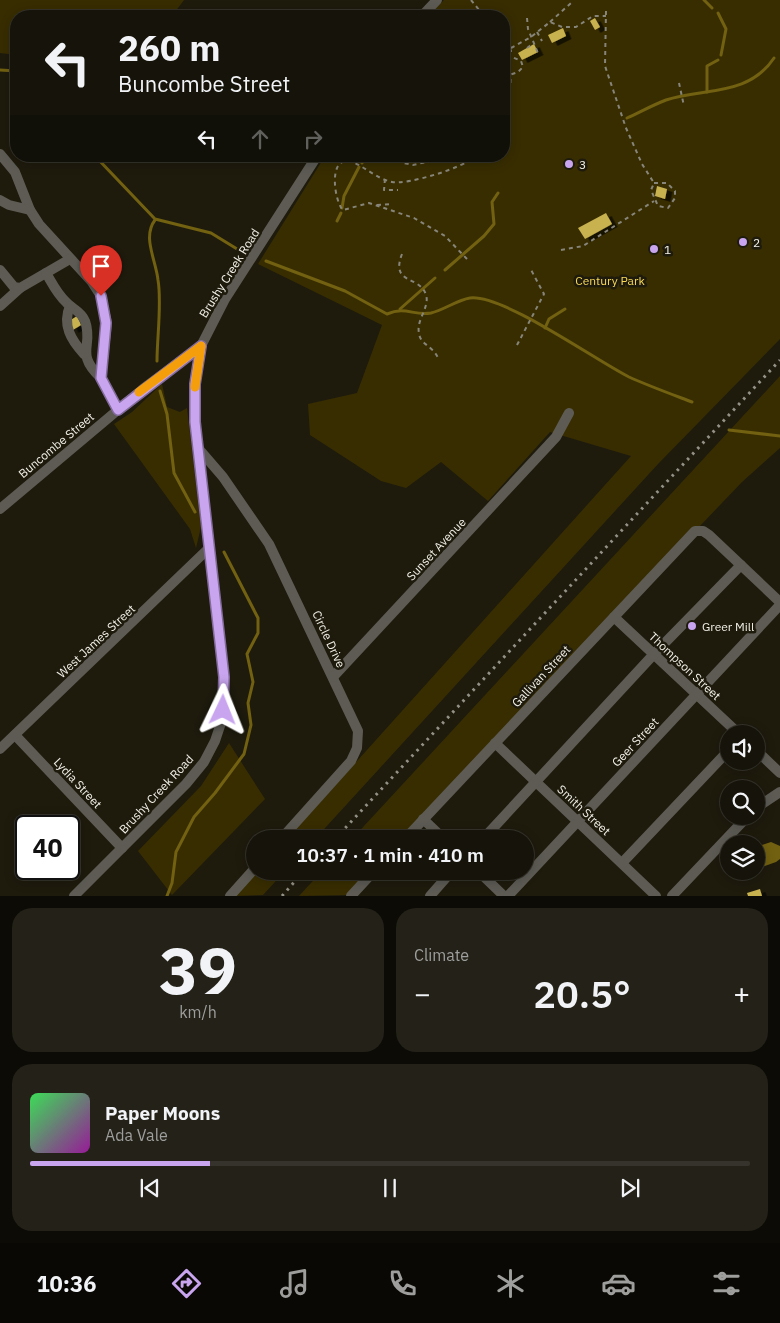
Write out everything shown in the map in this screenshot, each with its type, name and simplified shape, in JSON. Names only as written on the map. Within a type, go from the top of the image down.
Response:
[{"type":"street","points":[[428,10],[437,0]]},
{"type":"street","points":[[0,154],[15,172],[30,210],[70,260],[92,282],[101,296],[106,323],[101,378]]},
{"type":"street","name":"Brushy Creek Road","points":[[74,896],[186,784],[210,752],[219,730],[224,700],[224,677],[208,549],[195,397],[201,346],[225,299],[314,162]]},
{"type":"street","points":[[0,200],[9,205],[30,210]]},
{"type":"street","points":[[2,305],[20,288],[70,260]]},
{"type":"street","points":[[0,270],[14,287],[20,288]]},
{"type":"street","points":[[46,273],[57,292],[85,320],[84,354]]},
{"type":"street","points":[[70,306],[66,322],[76,345],[84,354],[92,369],[101,378],[118,410]]},
{"type":"street","name":"Buncombe Street","points":[[0,509],[118,410],[201,346]]},
{"type":"street","name":"Sunset Avenue","points":[[333,677],[556,437],[569,413]]},
{"type":"street","name":"Circle Drive","points":[[198,447],[223,477],[269,544],[359,735],[357,748],[351,761],[289,830]]},
{"type":"street","name":"Gallivan Street","points":[[414,830],[695,531],[703,531],[709,535],[741,565]]},
{"type":"street","name":"West James Street","points":[[0,749],[208,549]]},
{"type":"street","points":[[491,830],[654,654],[741,565],[780,604]]},
{"type":"street","name":"Geer Street","points":[[506,896],[780,604]]},
{"type":"street","name":"Thompson Street","points":[[614,617],[730,725]]},
{"type":"street","name":"Lydia Street","points":[[15,735],[122,848]]},
{"type":"street","name":"Smith Street","points":[[495,743],[656,896]]},
{"type":"street","points":[[765,759],[780,773]]},
{"type":"street","points":[[622,863],[720,760]]},
{"type":"street","points":[[765,802],[780,792]]},
{"type":"street","points":[[423,820],[434,830]]},
{"type":"street","points":[[672,896],[739,825]]},
{"type":"street","points":[[230,896],[246,878]]},
{"type":"street","points":[[352,896],[366,880]]},
{"type":"street","points":[[430,896],[444,880]]},
{"type":"street","points":[[488,880],[506,896]]},
{"type":"path","points":[[471,0],[479,10]]},
{"type":"path","points":[[511,87],[510,76],[523,67],[521,62],[510,56],[511,48],[531,37],[571,3]]},
{"type":"path","points":[[606,11],[605,66],[626,128],[642,164],[654,183]]},
{"type":"path","points":[[550,22],[562,27],[576,27],[593,16],[606,16]]},
{"type":"path","points":[[527,18],[531,37],[538,53]]},
{"type":"path","points":[[537,32],[542,40]]},
{"type":"path","points":[[526,48],[534,43]]},
{"type":"path","points":[[679,83],[684,106]]},
{"type":"path","points":[[340,162],[335,169],[337,200],[340,208],[348,210],[369,203],[414,218],[445,236],[467,258]]},
{"type":"path","points":[[352,162],[385,179],[401,182],[460,167],[467,162]]},
{"type":"path","points":[[404,162],[413,165],[427,162]]},
{"type":"path","points":[[385,179],[384,190],[398,190]]},
{"type":"path","points":[[654,183],[668,183],[675,191],[676,198],[668,208],[658,206],[654,201],[651,190],[654,183]]},
{"type":"path","points":[[561,250],[566,247],[584,246],[654,201]]},
{"type":"path","points":[[376,205],[392,204]]},
{"type":"path","points":[[402,254],[398,264],[400,272],[408,280],[417,283],[427,297],[420,318],[418,332],[421,339],[436,351],[439,360]]},
{"type":"path","points":[[517,346],[544,294],[530,268]]},
{"type":"green space","points":[[0,0],[184,0],[176,10],[10,10],[10,54],[0,53]]},
{"type":"green space","name":"Century Park","points":[[444,0],[780,0],[780,339],[658,464],[323,830],[295,830],[631,456],[550,432],[488,501],[441,462],[406,488],[381,481],[310,435],[308,404],[357,393],[382,325],[258,264],[321,162],[510,162],[510,10],[434,10]]},
{"type":"green space","points":[[780,376],[780,448],[742,482],[410,830],[360,830]]},
{"type":"green space","points":[[162,384],[167,407],[180,412],[187,408],[201,527],[196,548],[190,529],[114,424],[132,412]]},
{"type":"green space","points":[[229,743],[265,799],[172,895],[138,851],[201,786]]},
{"type":"green space","points":[[250,880],[277,880],[263,895],[236,896]]},
{"type":"green space","points":[[314,880],[361,880],[347,895],[299,896]]},
{"type":"shaded area","points":[[771,842],[780,846],[780,859],[765,866],[765,844]]},
{"type":"building","points":[[595,18],[600,27],[595,30],[590,21]]},
{"type":"building","points":[[563,28],[566,36],[552,43],[548,35]]},
{"type":"building","points":[[534,44],[538,52],[522,60],[518,53]]},
{"type":"building","points":[[657,186],[667,189],[665,199],[655,196]]},
{"type":"building","points":[[606,213],[612,224],[585,239],[578,228]]},
{"type":"building","points":[[77,316],[81,325],[73,330],[69,321]]},
{"type":"building","points":[[760,889],[762,896],[748,896],[747,893]]},
{"type":"waterway","points":[[704,0],[712,8]]},
{"type":"waterway","points":[[718,13],[726,29],[721,55]]},
{"type":"waterway","points":[[627,118],[666,100],[739,85],[752,79],[764,70],[774,58]]},
{"type":"waterway","points":[[707,92],[707,66],[718,60]]},
{"type":"waterway","points":[[0,70],[10,71]]},
{"type":"waterway","points":[[101,162],[155,219],[211,233],[242,252]]},
{"type":"waterway","points":[[342,208],[344,196],[359,167]]},
{"type":"waterway","points":[[445,270],[484,236],[494,224],[492,202],[498,193]]},
{"type":"waterway","points":[[337,221],[341,213]]},
{"type":"waterway","points":[[155,220],[151,227],[150,241],[159,289],[157,361]]},
{"type":"waterway","points":[[266,261],[345,291],[387,314],[399,311],[431,313],[470,298],[504,306],[629,377],[692,402]]},
{"type":"waterway","points":[[400,309],[435,278]]},
{"type":"waterway","points":[[545,328],[549,319],[565,309]]},
{"type":"waterway","points":[[160,391],[167,414],[174,473],[195,512]]},
{"type":"waterway","points":[[729,430],[780,436]]},
{"type":"waterway","points":[[167,896],[172,883],[176,852],[194,817],[215,793],[244,754],[251,725],[248,703],[253,682],[247,654],[258,633],[258,618],[224,552]]},
{"type":"railway","points":[[343,830],[780,360]]},
{"type":"railway","points":[[282,896],[296,880]]},
{"type":"slow traffic","points":[[139,392],[201,346],[195,387]]},
{"type":"place","name":"3","points":[[569,164]]},
{"type":"place","name":"2","points":[[743,242]]},
{"type":"place","name":"1","points":[[654,249]]},
{"type":"place","name":"Greer Mill","points":[[692,626]]},
{"type":"route","points":[[101,296],[106,323],[101,378],[118,410],[171,367],[201,346],[195,384],[195,422],[224,677],[223,710]]}]
